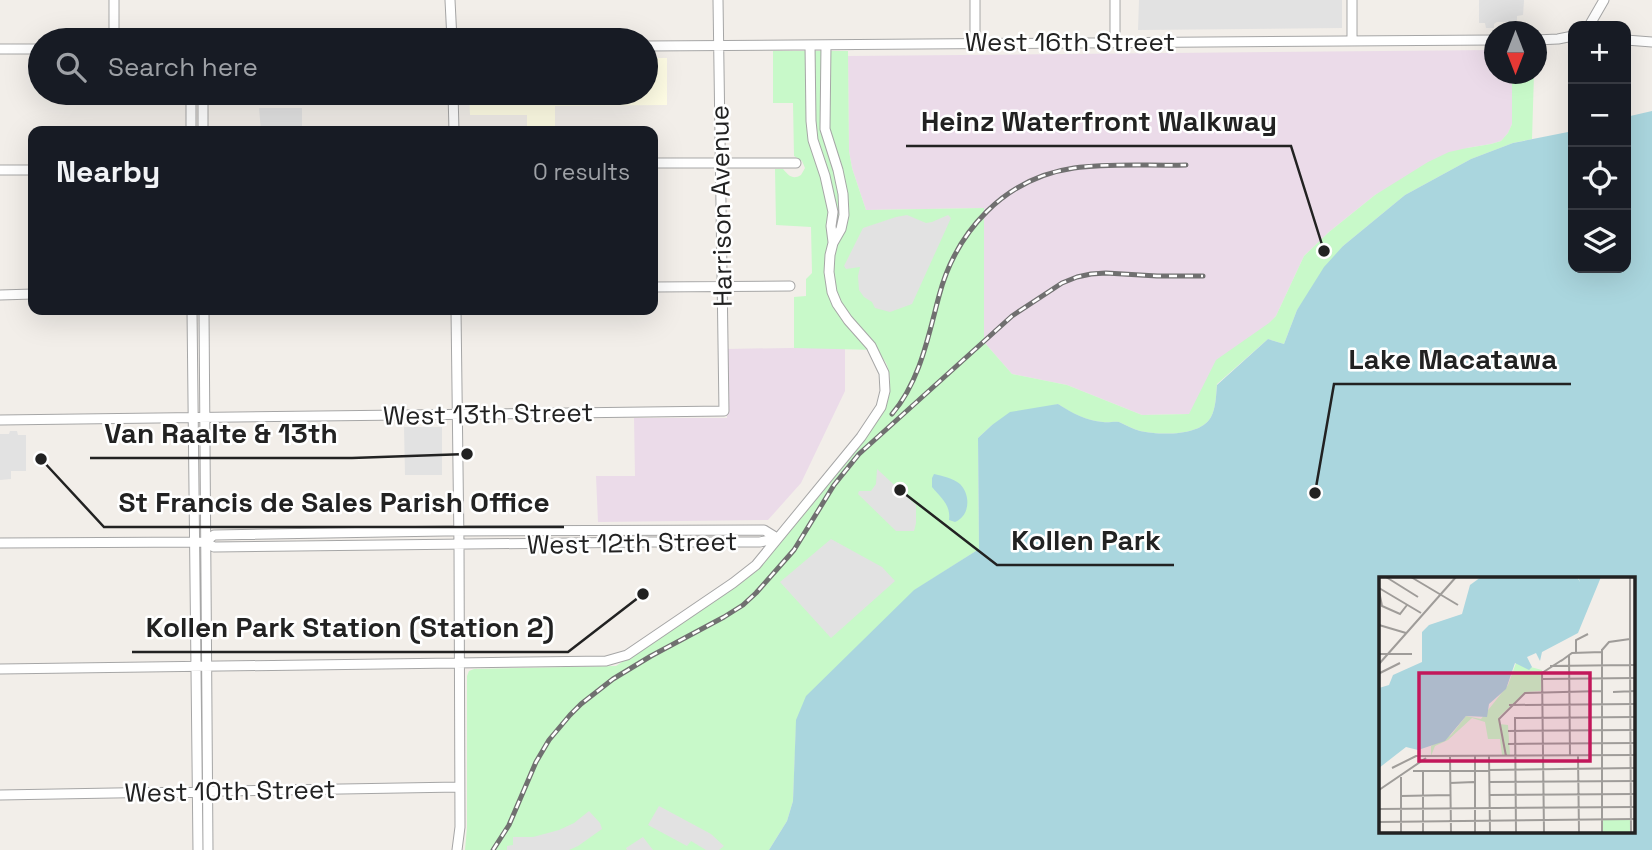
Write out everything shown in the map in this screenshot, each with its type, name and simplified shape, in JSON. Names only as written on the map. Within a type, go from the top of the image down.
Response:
[{"type":"street","points":[[114,0],[114,28]]},
{"type":"street","points":[[450,0],[451,28]]},
{"type":"street","name":"Harrison Avenue","points":[[718,0],[724,411]]},
{"type":"street","points":[[975,0],[975,43]]},
{"type":"street","points":[[1115,0],[1115,42]]},
{"type":"street","points":[[1352,0],[1352,41]]},
{"type":"street","points":[[1592,21],[1604,0]]},
{"type":"street","points":[[1547,40],[1568,37]]},
{"type":"street","name":"West 16th Street","points":[[658,46],[1484,40]]},
{"type":"street","points":[[1631,40],[1652,42]]},
{"type":"street","points":[[810,45],[813,139],[833,212],[833,243]]},
{"type":"street","points":[[0,669],[588,663],[627,655],[733,583],[756,565],[861,436],[881,407],[885,391],[884,373],[871,346],[848,320],[832,292],[830,255],[844,215],[843,194],[825,128],[826,45]]},
{"type":"street","points":[[0,49],[28,49]]},
{"type":"street","points":[[191,105],[191,126]]},
{"type":"street","points":[[203,105],[203,126]]},
{"type":"street","points":[[453,105],[454,126]]},
{"type":"street","points":[[658,163],[796,163]]},
{"type":"street","points":[[0,170],[28,170]]},
{"type":"street","points":[[658,287],[790,286]]},
{"type":"street","points":[[0,295],[28,294]]},
{"type":"street","points":[[192,315],[194,542],[201,667],[203,791],[208,850]]},
{"type":"street","points":[[201,667],[205,542],[204,315]]},
{"type":"street","points":[[456,315],[460,827],[457,850]]},
{"type":"street","name":"West 13th Street","points":[[0,420],[724,411]]},
{"type":"street","name":"West 12th Street","points":[[205,542],[214,535],[459,531],[764,530],[777,538]]},
{"type":"street","name":"West 12th Street","points":[[0,543],[205,542],[214,547],[760,542],[777,538]]},
{"type":"street","name":"West 10th Street","points":[[0,795],[459,787]]},
{"type":"street","points":[[198,850],[203,791]]},
{"type":"shaded area","points":[[1139,0],[1342,0],[1342,28],[1138,30]]},
{"type":"shaded area","points":[[1479,0],[1524,0],[1523,15],[1517,16],[1517,21],[1479,23]]},
{"type":"shaded area","points":[[1484,50],[1484,84],[1512,84],[1512,124],[1501,141],[1467,148],[1375,195],[1304,256],[1276,316],[1189,414],[1142,415],[1067,385],[1012,374],[984,342],[984,208],[866,210],[849,151],[848,56]]},
{"type":"shaded area","points":[[658,58],[667,58],[667,105],[555,106],[555,126],[527,126],[527,115],[470,115],[470,105],[658,105]]},
{"type":"shaded area","points":[[259,108],[302,108],[302,126],[261,126]]},
{"type":"shaded area","points":[[907,215],[926,223],[948,215],[951,218],[912,304],[890,312],[875,308],[859,290],[860,267],[846,269],[844,266],[863,228]]},
{"type":"shaded area","points":[[845,347],[845,391],[801,483],[768,520],[598,522],[596,476],[635,476],[634,418],[727,418],[726,349]]},
{"type":"shaded area","points":[[404,427],[442,427],[442,475],[405,475]]},
{"type":"shaded area","points":[[10,431],[26,435],[26,471],[11,471],[11,479],[0,480],[0,434],[9,434]]},
{"type":"shaded area","points":[[877,469],[916,505],[914,531],[896,531],[858,494],[859,491],[871,491],[876,484]]},
{"type":"shaded area","points":[[831,539],[882,567],[895,581],[831,638],[780,582]]},
{"type":"shaded area","points":[[659,806],[711,834],[724,846],[719,850],[706,850],[691,841],[687,846],[648,825]]},
{"type":"shaded area","points":[[589,811],[602,829],[578,846],[569,850],[507,850],[507,846],[513,845],[513,837],[533,837],[559,830],[574,823]]},
{"type":"shaded area","points":[[643,837],[653,850],[627,850],[626,848]]},
{"type":"green space","points":[[773,51],[848,51],[849,151],[866,210],[984,208],[984,342],[1012,374],[1067,385],[1142,415],[1189,414],[1216,360],[1276,316],[1304,256],[1329,232],[1375,195],[1428,162],[1449,152],[1501,141],[1512,124],[1512,84],[1534,84],[1532,139],[1513,143],[1471,159],[1405,195],[1343,246],[1297,310],[1284,344],[1268,339],[1217,384],[1213,413],[1206,424],[1178,433],[1140,431],[1119,422],[1085,418],[1058,404],[992,425],[978,438],[979,549],[915,590],[796,727],[793,801],[787,821],[769,850],[465,850],[469,671],[616,666],[745,580],[780,542],[880,418],[889,391],[890,377],[886,363],[876,350],[794,348],[794,297],[806,296],[806,279],[812,273],[811,227],[776,225],[775,169],[783,169],[796,177],[801,175],[805,168],[802,161],[794,156],[793,103],[773,103]]},
{"type":"water","points":[[1652,111],[1652,850],[769,850],[787,821],[793,801],[796,720],[806,696],[914,590],[979,549],[978,438],[1010,412],[1058,404],[1085,418],[1119,422],[1140,431],[1178,433],[1206,424],[1213,413],[1217,385],[1268,339],[1284,344],[1297,310],[1324,267],[1343,246],[1405,195],[1471,159],[1513,143],[1568,132],[1568,273],[1631,273],[1631,116]]},
{"type":"water","points":[[934,474],[957,482],[964,489],[966,510],[955,522],[949,520],[947,506],[932,487]]},
{"type":"railway","points":[[892,414],[916,373],[947,272],[971,230],[987,211],[1026,183],[1074,168],[1186,165]]},
{"type":"railway","points":[[493,850],[509,825],[536,762],[549,740],[570,715],[613,679],[743,605],[794,550],[834,485],[859,454],[1012,316],[1062,283],[1091,274],[1203,276]]},
{"type":"place","name":"Heinz Waterfront Walkway","points":[[1324,251]]},
{"type":"place","name":"Van Raalte & 13th","points":[[467,454]]},
{"type":"place","name":"St Francis de Sales Parish Office","points":[[41,459]]},
{"type":"place","name":"Kollen Park","points":[[900,490]]},
{"type":"place","name":"Lake Macatawa","points":[[1315,493]]},
{"type":"place","name":"Kollen Park Station (Station 2)","points":[[643,594]]}]
